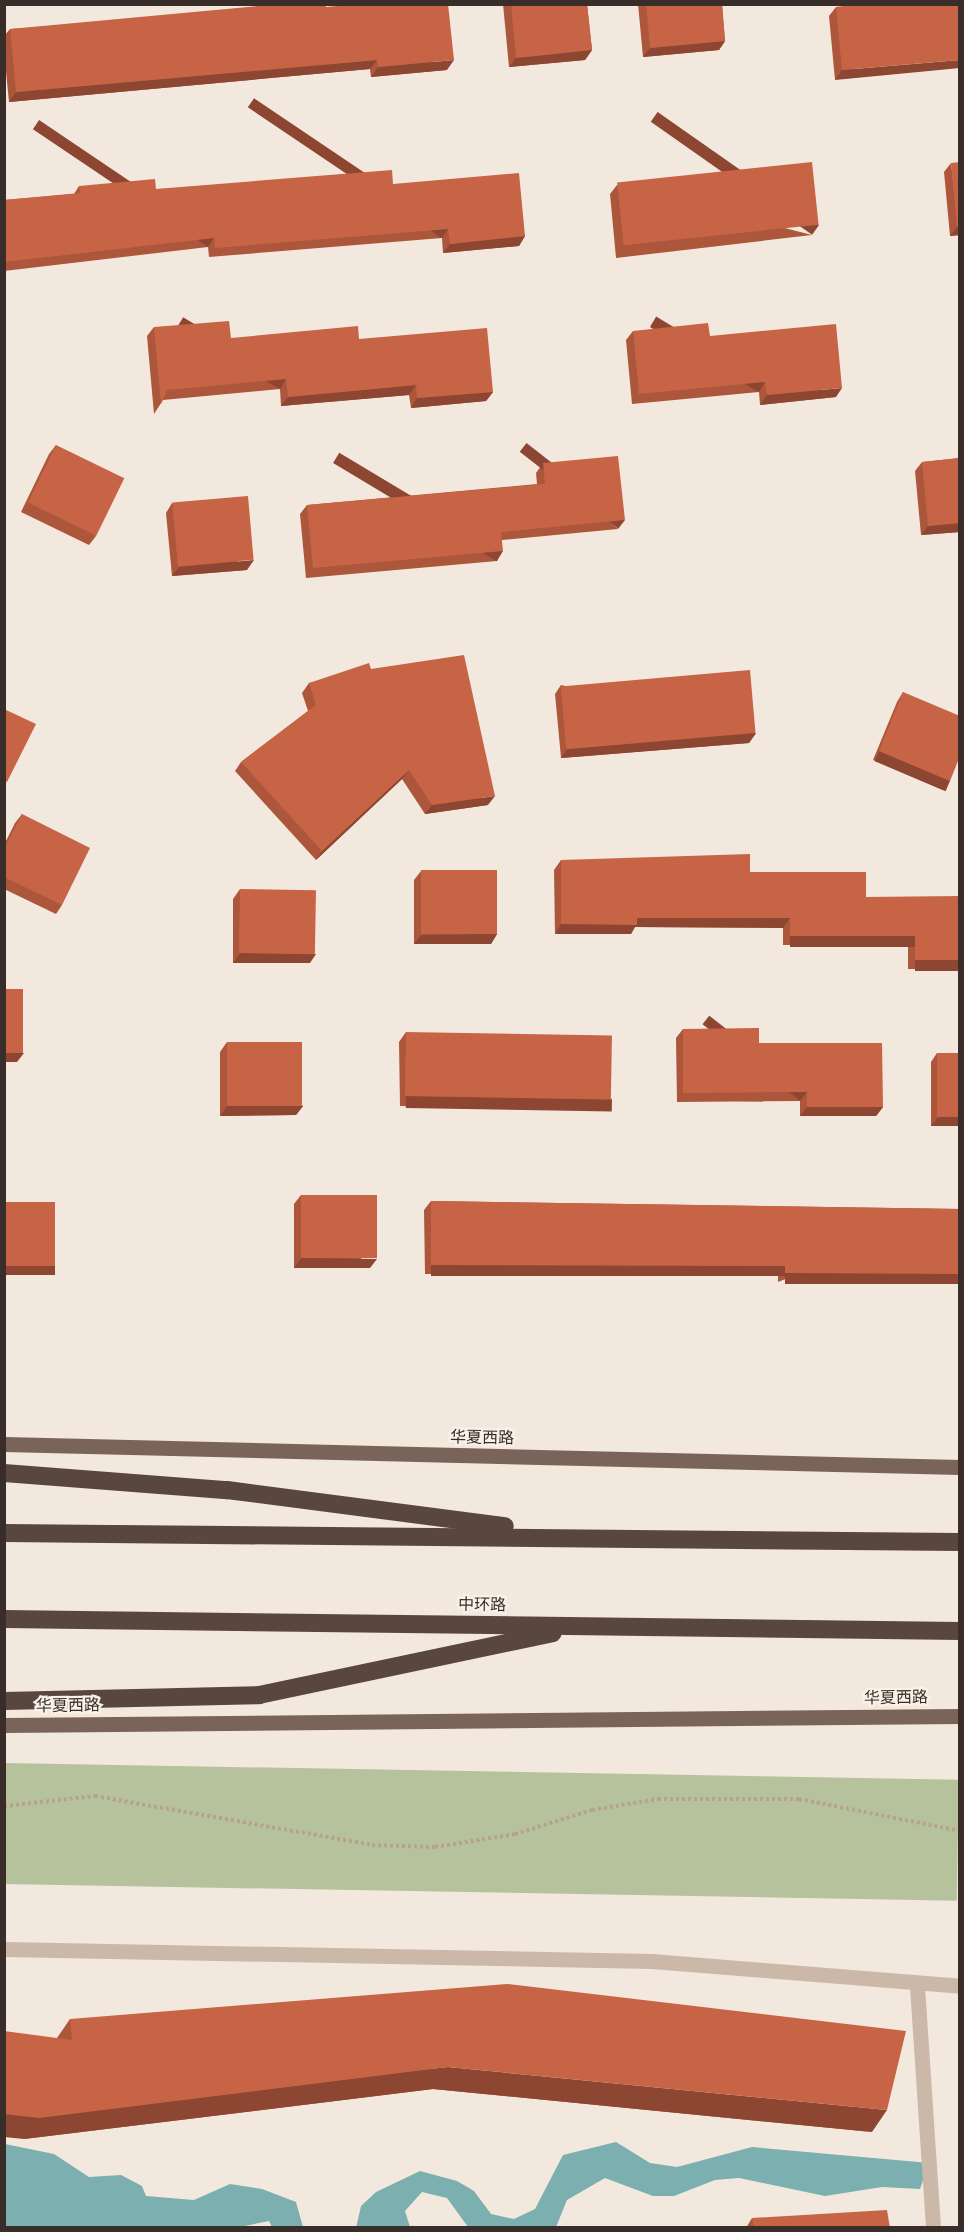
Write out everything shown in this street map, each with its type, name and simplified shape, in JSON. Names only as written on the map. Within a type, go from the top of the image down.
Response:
[{"type":"highway","points":[[4,1473],[228,1490],[584,1536]]},
{"type":"highway","points":[[4,1533],[584,1536],[960,1542]]},
{"type":"highway","name":"中环路","points":[[4,1619],[960,1631]]},
{"type":"highway","points":[[4,1701],[259,1695],[587,1626]]},
{"type":"main road","name":"华夏西路","points":[[4,1444],[960,1467]]},
{"type":"main road","name":"华夏西路","points":[[4,1725],[960,1716]]},
{"type":"lane","points":[[4,1949],[652,1961],[917,1986],[960,1986]]},
{"type":"lane","points":[[917,1986],[933,2228]]},
{"type":"path","points":[[4,1806],[95,1796],[372,1845],[435,1846],[515,1834],[592,1810],[658,1799],[799,1799],[960,1831]]},
{"type":"green space","points":[[5,1763],[959,1780],[957,1901],[4,1884]]},
{"type":"water","points":[[616,2142],[650,2163],[677,2167],[752,2147],[929,2163],[920,2189],[882,2187],[825,2196],[739,2178],[715,2180],[674,2196],[653,2196],[605,2178],[567,2200],[556,2227],[468,2227],[447,2198],[422,2192],[405,2211],[410,2227],[356,2228],[361,2206],[376,2192],[420,2171],[457,2181],[474,2191],[491,2214],[514,2219],[535,2209],[563,2155]]},
{"type":"water","points":[[5,2144],[54,2154],[89,2177],[121,2175],[142,2186],[146,2196],[194,2200],[230,2184],[262,2189],[296,2202],[303,2227],[272,2227],[269,2221],[235,2228],[5,2227]]},
{"type":"building","points":[[279,4],[326,4],[326,7],[359,4],[448,4],[454,60],[378,67],[377,60],[16,92],[10,29]]},
{"type":"building","points":[[511,4],[587,4],[592,50],[516,58]]},
{"type":"building","points":[[646,4],[722,4],[725,41],[650,48]]},
{"type":"building","points":[[859,4],[960,4],[960,60],[842,70],[836,7]]},
{"type":"building","points":[[812,162],[819,225],[624,245],[617,182]]},
{"type":"building","points":[[960,162],[960,226],[957,227],[951,163]]},
{"type":"building","points":[[392,170],[393,184],[519,173],[525,236],[450,244],[448,229],[215,248],[214,238],[4,262],[4,200],[80,193],[79,186],[155,179],[156,189]]},
{"type":"building","points":[[229,321],[231,338],[358,326],[359,339],[487,328],[493,392],[417,398],[416,385],[288,397],[286,379],[167,390],[161,404],[154,327]]},
{"type":"building","points":[[708,323],[710,336],[836,324],[842,388],[767,395],[765,382],[639,394],[633,331]]},
{"type":"building","points":[[56,445],[124,478],[96,536],[28,503]]},
{"type":"building","points":[[618,456],[625,520],[501,532],[503,551],[313,568],[307,505],[545,484],[543,463]]},
{"type":"building","points":[[960,458],[960,523],[928,526],[922,462]]},
{"type":"building","points":[[248,496],[254,560],[178,566],[172,503]]},
{"type":"building","points":[[464,655],[495,796],[432,805],[409,770],[322,851],[241,762],[316,705],[309,683],[369,663],[371,669]]},
{"type":"building","points":[[750,670],[755,733],[566,749],[561,687]]},
{"type":"building","points":[[903,692],[960,716],[960,756],[950,781],[879,751]]},
{"type":"building","points":[[4,709],[36,724],[7,782],[4,781]]},
{"type":"building","points":[[22,814],[90,848],[62,905],[4,877],[4,849]]},
{"type":"building","points":[[750,854],[750,872],[866,872],[866,897],[960,896],[960,960],[915,960],[915,936],[790,936],[790,918],[637,918],[637,925],[561,924],[561,860]]},
{"type":"building","points":[[421,870],[497,870],[497,934],[421,934]]},
{"type":"building","points":[[240,889],[316,890],[315,954],[239,953]]},
{"type":"building","points":[[4,989],[23,989],[23,1053],[4,1053]]},
{"type":"building","points":[[759,1028],[759,1043],[882,1043],[883,1107],[807,1107],[807,1092],[683,1093],[683,1029]]},
{"type":"building","points":[[406,1032],[612,1036],[611,1100],[405,1096]]},
{"type":"building","points":[[227,1042],[302,1042],[302,1106],[227,1106]]},
{"type":"building","points":[[937,1053],[960,1053],[960,1117],[937,1117]]},
{"type":"building","points":[[301,1195],[377,1195],[377,1258],[301,1258]]},
{"type":"building","points":[[431,1201],[960,1209],[960,1274],[785,1273],[785,1266],[431,1265]]},
{"type":"building","points":[[4,1202],[55,1202],[55,1266],[4,1266]]},
{"type":"building","points":[[507,1984],[906,2031],[887,2110],[448,2067],[39,2118],[4,2114],[4,2031],[72,2040],[70,2019]]},
{"type":"building","points":[[887,2210],[890,2228],[754,2228],[752,2218]]}]
